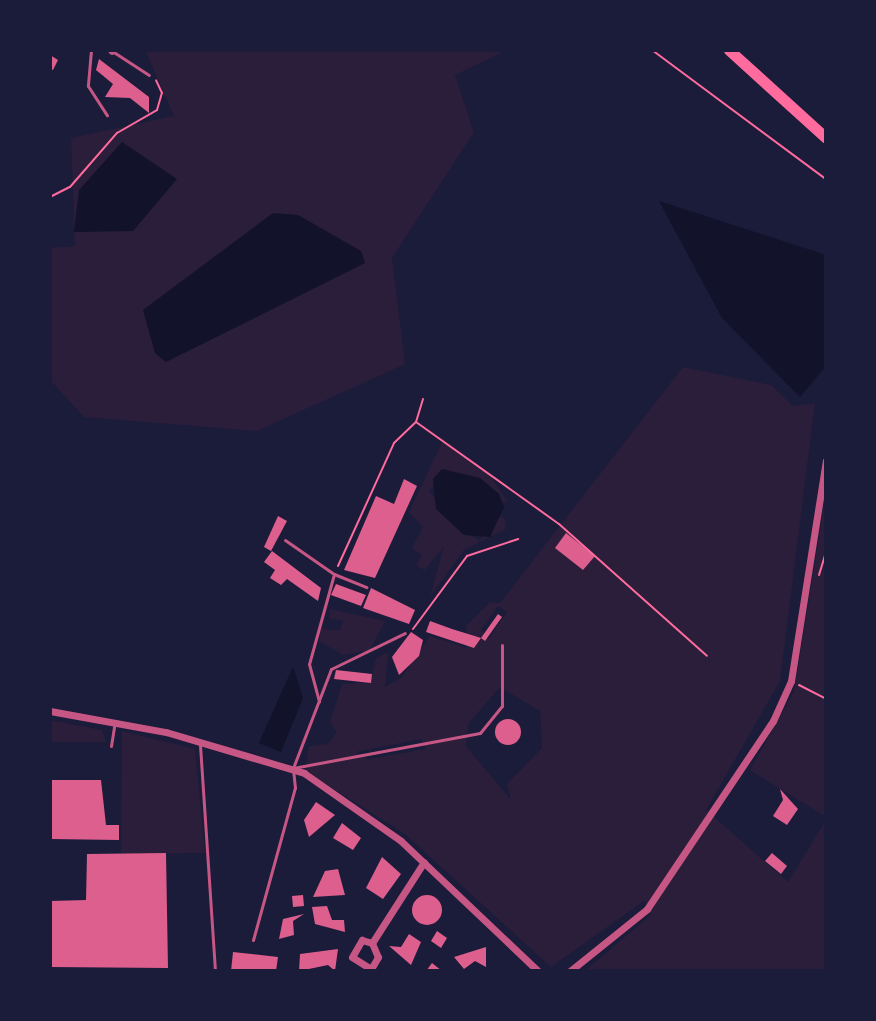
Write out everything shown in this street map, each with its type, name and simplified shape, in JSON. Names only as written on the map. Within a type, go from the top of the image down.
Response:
[{"type":"main road","points":[[729,50],[826,138]]},
{"type":"street","points":[[570,971],[647,909],[725,799],[791,681],[826,461]]},
{"type":"street","points":[[50,711],[200,741],[293,768],[424,862],[538,971]]},
{"type":"street","points":[[372,943],[424,862]]},
{"type":"lane","points":[[91,50],[88,86],[107,115]]},
{"type":"lane","points":[[111,50],[149,75]]},
{"type":"lane","points":[[285,540],[334,574],[366,587]]},
{"type":"lane","points":[[319,702],[309,664],[334,574]]},
{"type":"lane","points":[[253,940],[295,788],[293,768],[335,663],[370,656],[405,633]]},
{"type":"lane","points":[[293,768],[480,733],[502,706],[502,645]]},
{"type":"lane","points":[[111,746],[116,722]]},
{"type":"lane","points":[[200,741],[215,971]]},
{"type":"path","points":[[652,50],[826,179]]},
{"type":"path","points":[[50,197],[70,187],[117,133],[157,110],[162,93],[149,75]]},
{"type":"path","points":[[334,574],[394,443],[416,422],[423,399]]},
{"type":"path","points":[[416,422],[559,524],[707,656]]},
{"type":"path","points":[[405,633],[467,556],[518,539]]},
{"type":"path","points":[[791,681],[826,699]]},
{"type":"shaded area","points":[[145,50],[507,50],[455,75],[474,132],[392,258],[405,364],[257,431],[84,417],[50,380],[50,248],[75,246],[71,138],[174,116]]},
{"type":"shaded area","points":[[122,142],[177,179],[133,231],[74,232],[79,190]]},
{"type":"shaded area","points":[[659,201],[826,255],[826,366],[800,397],[722,318]]},
{"type":"shaded area","points":[[273,213],[298,215],[361,251],[365,263],[166,362],[155,353],[143,310]]},
{"type":"shaded area","points":[[683,367],[771,385],[793,406],[815,403],[780,681],[706,810],[788,882],[826,820],[826,971],[585,971],[652,914],[644,901],[551,967],[405,834],[305,771],[309,746],[328,744],[337,732],[330,722],[342,684],[370,682],[376,658],[388,652],[385,687],[402,677],[430,636],[467,648],[466,626],[490,602],[500,603]],"holes":[[[498,606],[507,612],[489,638],[481,630]],[[500,687],[540,711],[542,748],[507,784],[511,800],[466,746],[468,724]],[[421,739],[426,749],[368,759],[356,752]]]},
{"type":"shaded area","points":[[443,440],[490,475],[508,502],[495,504],[445,471],[429,491],[454,524],[480,541],[490,516],[505,518],[506,529],[464,550],[430,597],[444,546],[425,570],[416,566],[422,555],[412,548],[423,527],[409,512]]},
{"type":"shaded area","points":[[442,469],[480,478],[499,494],[504,507],[490,537],[464,535],[436,509],[433,479]]},
{"type":"shaded area","points":[[826,493],[826,817],[750,770],[794,692]]},
{"type":"shaded area","points":[[329,609],[385,621],[370,650],[343,655],[319,641],[321,629],[340,630],[343,621],[330,618]]},
{"type":"shaded area","points":[[293,667],[303,698],[281,752],[259,743]]},
{"type":"shaded area","points":[[50,720],[102,730],[106,742],[50,742]]},
{"type":"shaded area","points":[[122,731],[195,749],[205,853],[121,854]]},
{"type":"building","points":[[50,55],[58,60],[53,70],[50,69]]},
{"type":"building","points":[[99,59],[149,97],[149,113],[130,98],[105,97],[113,84],[96,70]]},
{"type":"building","points":[[404,479],[417,486],[375,578],[344,570],[376,496],[394,504]]},
{"type":"building","points":[[278,516],[287,521],[271,551],[264,547]]},
{"type":"building","points":[[566,533],[595,556],[583,570],[555,548]]},
{"type":"building","points":[[272,551],[321,588],[318,601],[287,579],[281,585],[270,578],[275,570],[264,562]]},
{"type":"building","points":[[336,584],[366,595],[361,606],[331,595]]},
{"type":"building","points":[[371,588],[415,610],[409,624],[363,608]]},
{"type":"building","points":[[498,614],[502,617],[485,641],[481,638]]},
{"type":"building","points":[[430,621],[481,638],[474,648],[426,632]]},
{"type":"building","points":[[411,632],[423,640],[419,656],[399,675],[392,657]]},
{"type":"building","points":[[336,670],[372,674],[371,683],[334,679]]},
{"type":"building","points":[[508,719],[518,722],[521,732],[518,742],[508,745],[498,742],[495,732],[498,722]]},
{"type":"building","points":[[50,780],[101,780],[106,825],[119,825],[119,840],[50,839]]},
{"type":"building","points":[[780,789],[798,809],[787,825],[773,816],[783,800]]},
{"type":"building","points":[[316,802],[335,815],[309,837],[304,820]]},
{"type":"building","points":[[342,823],[361,838],[353,850],[333,838]]},
{"type":"building","points":[[166,853],[168,968],[50,967],[50,901],[86,900],[87,854]]},
{"type":"building","points":[[772,853],[787,866],[781,874],[765,861]]},
{"type":"building","points":[[382,857],[401,874],[383,899],[366,888]]},
{"type":"building","points":[[338,869],[345,895],[313,897],[325,871]]},
{"type":"building","points":[[303,895],[304,906],[293,907],[292,896]]},
{"type":"building","points":[[427,895],[437,900],[442,910],[437,920],[427,925],[417,920],[412,910],[417,900]]},
{"type":"building","points":[[327,906],[332,920],[344,920],[345,932],[315,924],[312,907]]},
{"type":"building","points":[[304,914],[293,921],[294,935],[279,939],[283,919]]},
{"type":"building","points":[[437,931],[447,938],[441,948],[431,941]]},
{"type":"building","points":[[409,934],[421,942],[411,965],[389,946],[401,947]]},
{"type":"building","points":[[486,947],[486,967],[475,961],[464,969],[454,957]]},
{"type":"building","points":[[338,949],[335,971],[328,965],[299,971],[300,954]]},
{"type":"building","points":[[233,952],[278,957],[276,971],[231,971]]},
{"type":"building","points":[[432,963],[442,971],[426,971]]}]
